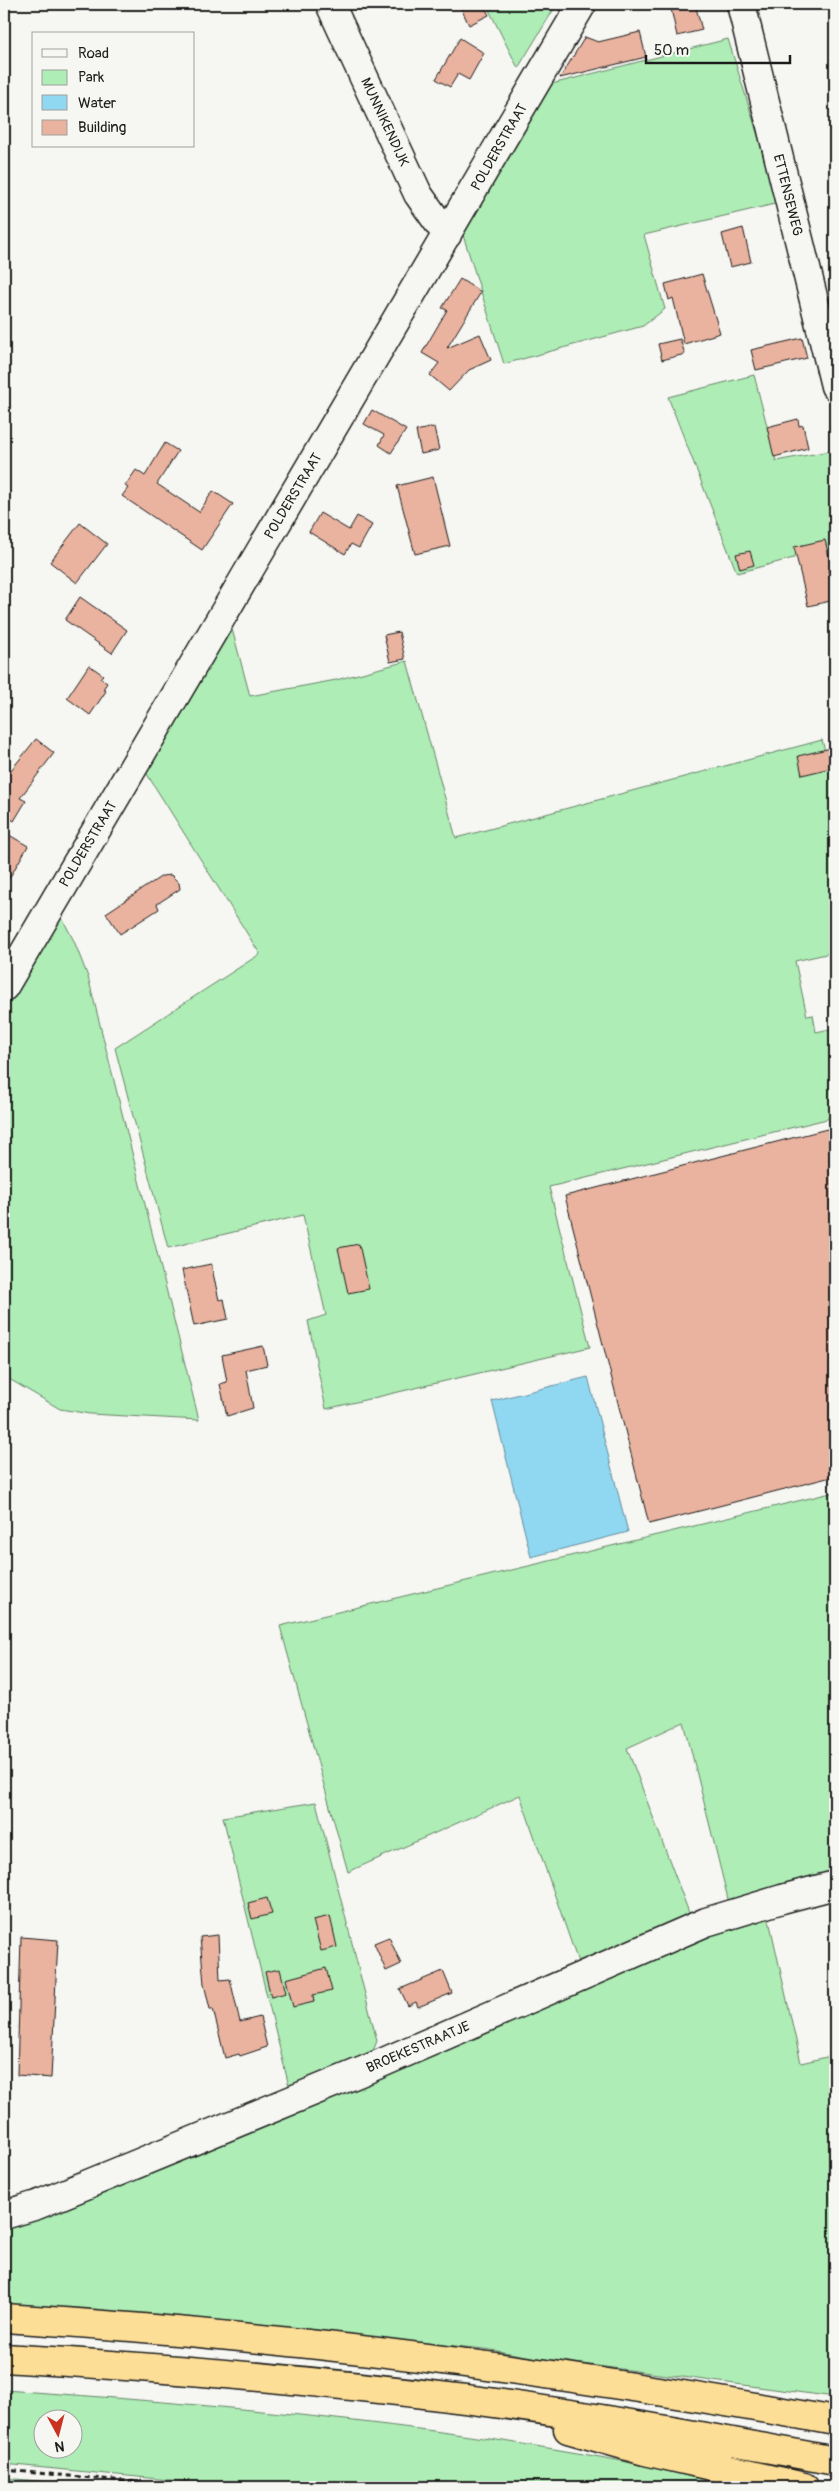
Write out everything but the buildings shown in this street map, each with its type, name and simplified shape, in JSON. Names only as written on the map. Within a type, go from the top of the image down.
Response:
[{"type":"highway","points":[[4,2318],[108,2324],[315,2343],[470,2362],[611,2382],[835,2421]]},
{"type":"highway","points":[[4,2358],[182,2370],[466,2400],[658,2428],[835,2461]]},
{"type":"highway","points":[[466,2400],[645,2451],[804,2487]]},
{"type":"street","name":"MUNNIKENDIJK","points":[[330,4],[418,194],[447,235]]},
{"type":"street","name":"POLDERSTRAAT","points":[[4,987],[582,4]]},
{"type":"street","name":"ETTENSEWEG","points":[[741,4],[835,386]]},
{"type":"street","name":"BROEKESTRAATJE","points":[[4,2215],[36,2204],[370,2068],[706,1922],[782,1898],[835,1885]]},
{"type":"path","points":[[4,2470],[191,2487]]},
{"type":"green space","points":[[486,4],[557,4],[518,68]]},
{"type":"green space","points":[[728,39],[779,203],[644,235],[665,309],[643,326],[504,364],[463,235],[548,85]]},
{"type":"green space","points":[[754,375],[776,461],[835,450],[835,547],[737,573],[668,397]]},
{"type":"green space","points":[[229,628],[232,629],[250,696],[336,680],[407,661],[456,838],[822,740],[835,788],[835,952],[795,961],[807,1016],[813,1015],[816,1032],[835,1028],[835,1117],[549,1187],[590,1347],[326,1409],[308,1321],[326,1315],[303,1215],[168,1248],[115,1048],[260,954],[145,771]]},
{"type":"green space","points":[[61,916],[74,941],[88,977],[199,1420],[90,1414],[60,1409],[4,1376],[4,1013]]},
{"type":"green space","points":[[835,1492],[835,1875],[729,1903],[684,1722],[627,1748],[691,1918],[579,1965],[520,1795],[348,1872],[280,1626]]},
{"type":"green space","points":[[316,1802],[377,2041],[373,2051],[289,2086],[223,1817]]},
{"type":"green space","points":[[767,1911],[801,2063],[835,2055],[835,2397],[544,2359],[485,2349],[93,2310],[4,2307],[4,2226]]},
{"type":"green space","points":[[4,2390],[314,2416],[468,2436],[622,2461],[732,2487],[241,2487],[4,2464]]},
{"type":"green space","points":[[4,2478],[107,2487],[4,2487]]},
{"type":"water","points":[[588,1377],[628,1532],[531,1557],[492,1401]]}]
